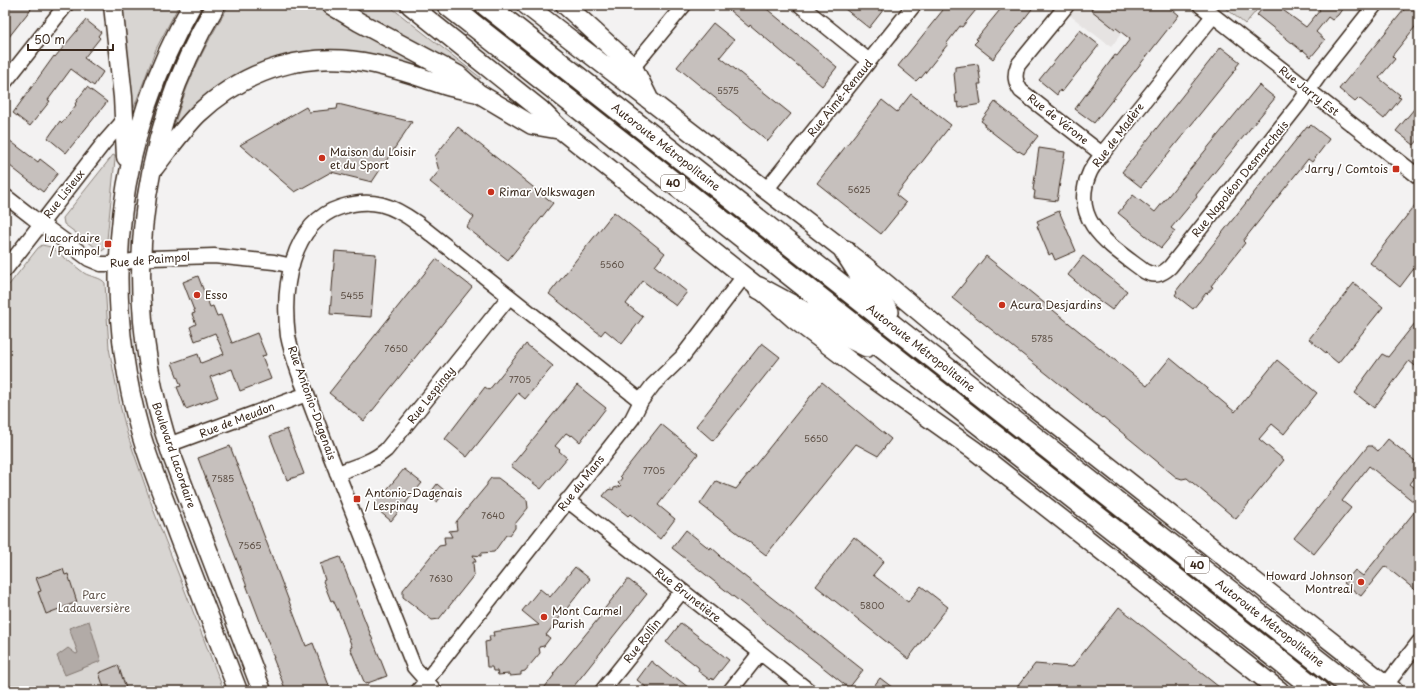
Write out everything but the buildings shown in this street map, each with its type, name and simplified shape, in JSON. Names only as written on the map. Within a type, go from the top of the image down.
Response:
[{"type":"highway","name":"Autoroute Métropolitaine","points":[[448,5],[1318,691]]},
{"type":"highway","name":"Autoroute Métropolitaine","points":[[486,5],[1356,691]]},
{"type":"highway","points":[[845,251],[864,281],[911,341]]},
{"type":"highway","points":[[752,282],[828,328],[899,360]]},
{"type":"main road","points":[[113,5],[123,97],[126,180]]},
{"type":"main road","name":"Boulevard Lacordaire","points":[[192,5],[168,52],[151,93],[140,125],[126,180],[118,263],[119,306],[122,345],[130,392],[140,431],[238,691]]},
{"type":"main road","name":"Boulevard Lacordaire","points":[[216,5],[195,43],[166,113],[152,171],[145,209],[141,260],[141,307],[145,345],[157,408],[168,445],[262,691]]},
{"type":"main road","points":[[331,5],[359,22],[458,75],[478,93],[532,125],[561,130]]},
{"type":"main road","points":[[410,5],[540,110],[561,130],[752,282],[794,319],[1005,474],[1280,691]]},
{"type":"main road","points":[[526,5],[845,251],[908,301],[1030,404],[1390,688]]},
{"type":"main road","points":[[566,5],[633,67],[649,99]]},
{"type":"main road","points":[[152,171],[190,123],[216,98],[245,80],[267,70],[290,64],[324,59],[365,62],[400,71],[453,88],[478,93]]},
{"type":"street","points":[[5,82],[66,5]]},
{"type":"street","points":[[633,67],[684,5]]},
{"type":"street","points":[[800,5],[869,61]]},
{"type":"street","name":"Rue Aimé-Renaud","points":[[766,190],[914,5]]},
{"type":"street","name":"Rue de Vérone","points":[[1067,5],[1018,65],[1015,72],[1015,79],[1017,86],[1021,91],[1102,154]]},
{"type":"street","name":"Rue Jarry Est","points":[[1200,5],[1419,177]]},
{"type":"street","name":"Rue Napoléon Desmarchais","points":[[1170,266],[1300,104],[1318,77],[1376,5]]},
{"type":"street","name":"Rue de Madère","points":[[1170,266],[1164,272],[1157,275],[1150,274],[1107,243],[1096,232],[1089,219],[1085,206],[1085,193],[1090,172],[1102,154],[1213,16]]},
{"type":"street","name":"Rue Lisieux","points":[[5,270],[124,119]]},
{"type":"street","name":"Rue de Paimpol","points":[[5,196],[41,224],[95,262],[101,264],[193,256],[214,256],[274,262],[292,266]]},
{"type":"street","name":"Rue Antonio-Dagenais","points":[[426,688],[414,667],[306,394],[292,351],[287,326],[287,302],[292,266],[297,250],[308,229],[320,218],[335,209],[347,205],[359,203],[378,203],[395,208],[405,214],[641,401]]},
{"type":"street","name":"Rue du Mans","points":[[426,688],[567,500],[632,418],[641,401],[653,385],[682,357],[752,282]]},
{"type":"street","name":"Rue Lespinay","points":[[337,473],[370,461],[386,450],[509,297]]},
{"type":"street","name":"Rue de Meudon","points":[[168,445],[306,394]]},
{"type":"street","name":"Rue Brunetière","points":[[567,500],[809,691]]},
{"type":"street","name":"Rue Rollin","points":[[605,690],[682,591]]},
{"type":"street","points":[[1390,688],[1419,642]]},
{"type":"street","points":[[730,691],[760,653]]},
{"type":"shaded area","points":[[1067,5],[1143,5],[1111,47],[1063,10]]},
{"type":"shaded area","points":[[89,621],[101,661],[65,675],[57,656],[68,648],[76,654],[78,653],[69,628]]},
{"type":"green space","points":[[118,5],[179,5],[156,49],[133,110],[131,110]]},
{"type":"green space","points":[[229,5],[313,5],[345,25],[432,71],[431,74],[302,55],[172,133],[194,71],[210,38]]},
{"type":"green space","points":[[344,5],[388,5],[481,78],[479,79]]},
{"type":"green space","points":[[1222,5],[1261,5],[1245,24]]},
{"type":"green space","points":[[113,155],[115,156],[115,159],[107,240],[104,240],[104,246],[107,247],[102,251],[64,224],[63,218]]},
{"type":"green space","name":"Parc Ladauversière","points":[[42,245],[51,247],[84,273],[101,279],[105,283],[109,348],[127,433],[155,514],[224,691],[5,691],[5,290]]},
{"type":"place","name":"Maison du Loisir et du Sport","points":[[322,158]]},
{"type":"place","name":"Jarry / Comtois","points":[[1396,169]]},
{"type":"place","name":"Rimar Volkswagen","points":[[491,192]]},
{"type":"place","name":"Lacordaire / Paimpol","points":[[108,244]]},
{"type":"place","name":"Esso","points":[[197,295]]},
{"type":"place","name":"Acura Desjardins","points":[[1002,305]]},
{"type":"place","name":"Antonio-Dagenais / Lespinay","points":[[357,499]]},
{"type":"place","name":"Howard Johnson Montreal","points":[[1361,582]]},
{"type":"place","name":"Mont Carmel Parish","points":[[544,617]]}]
